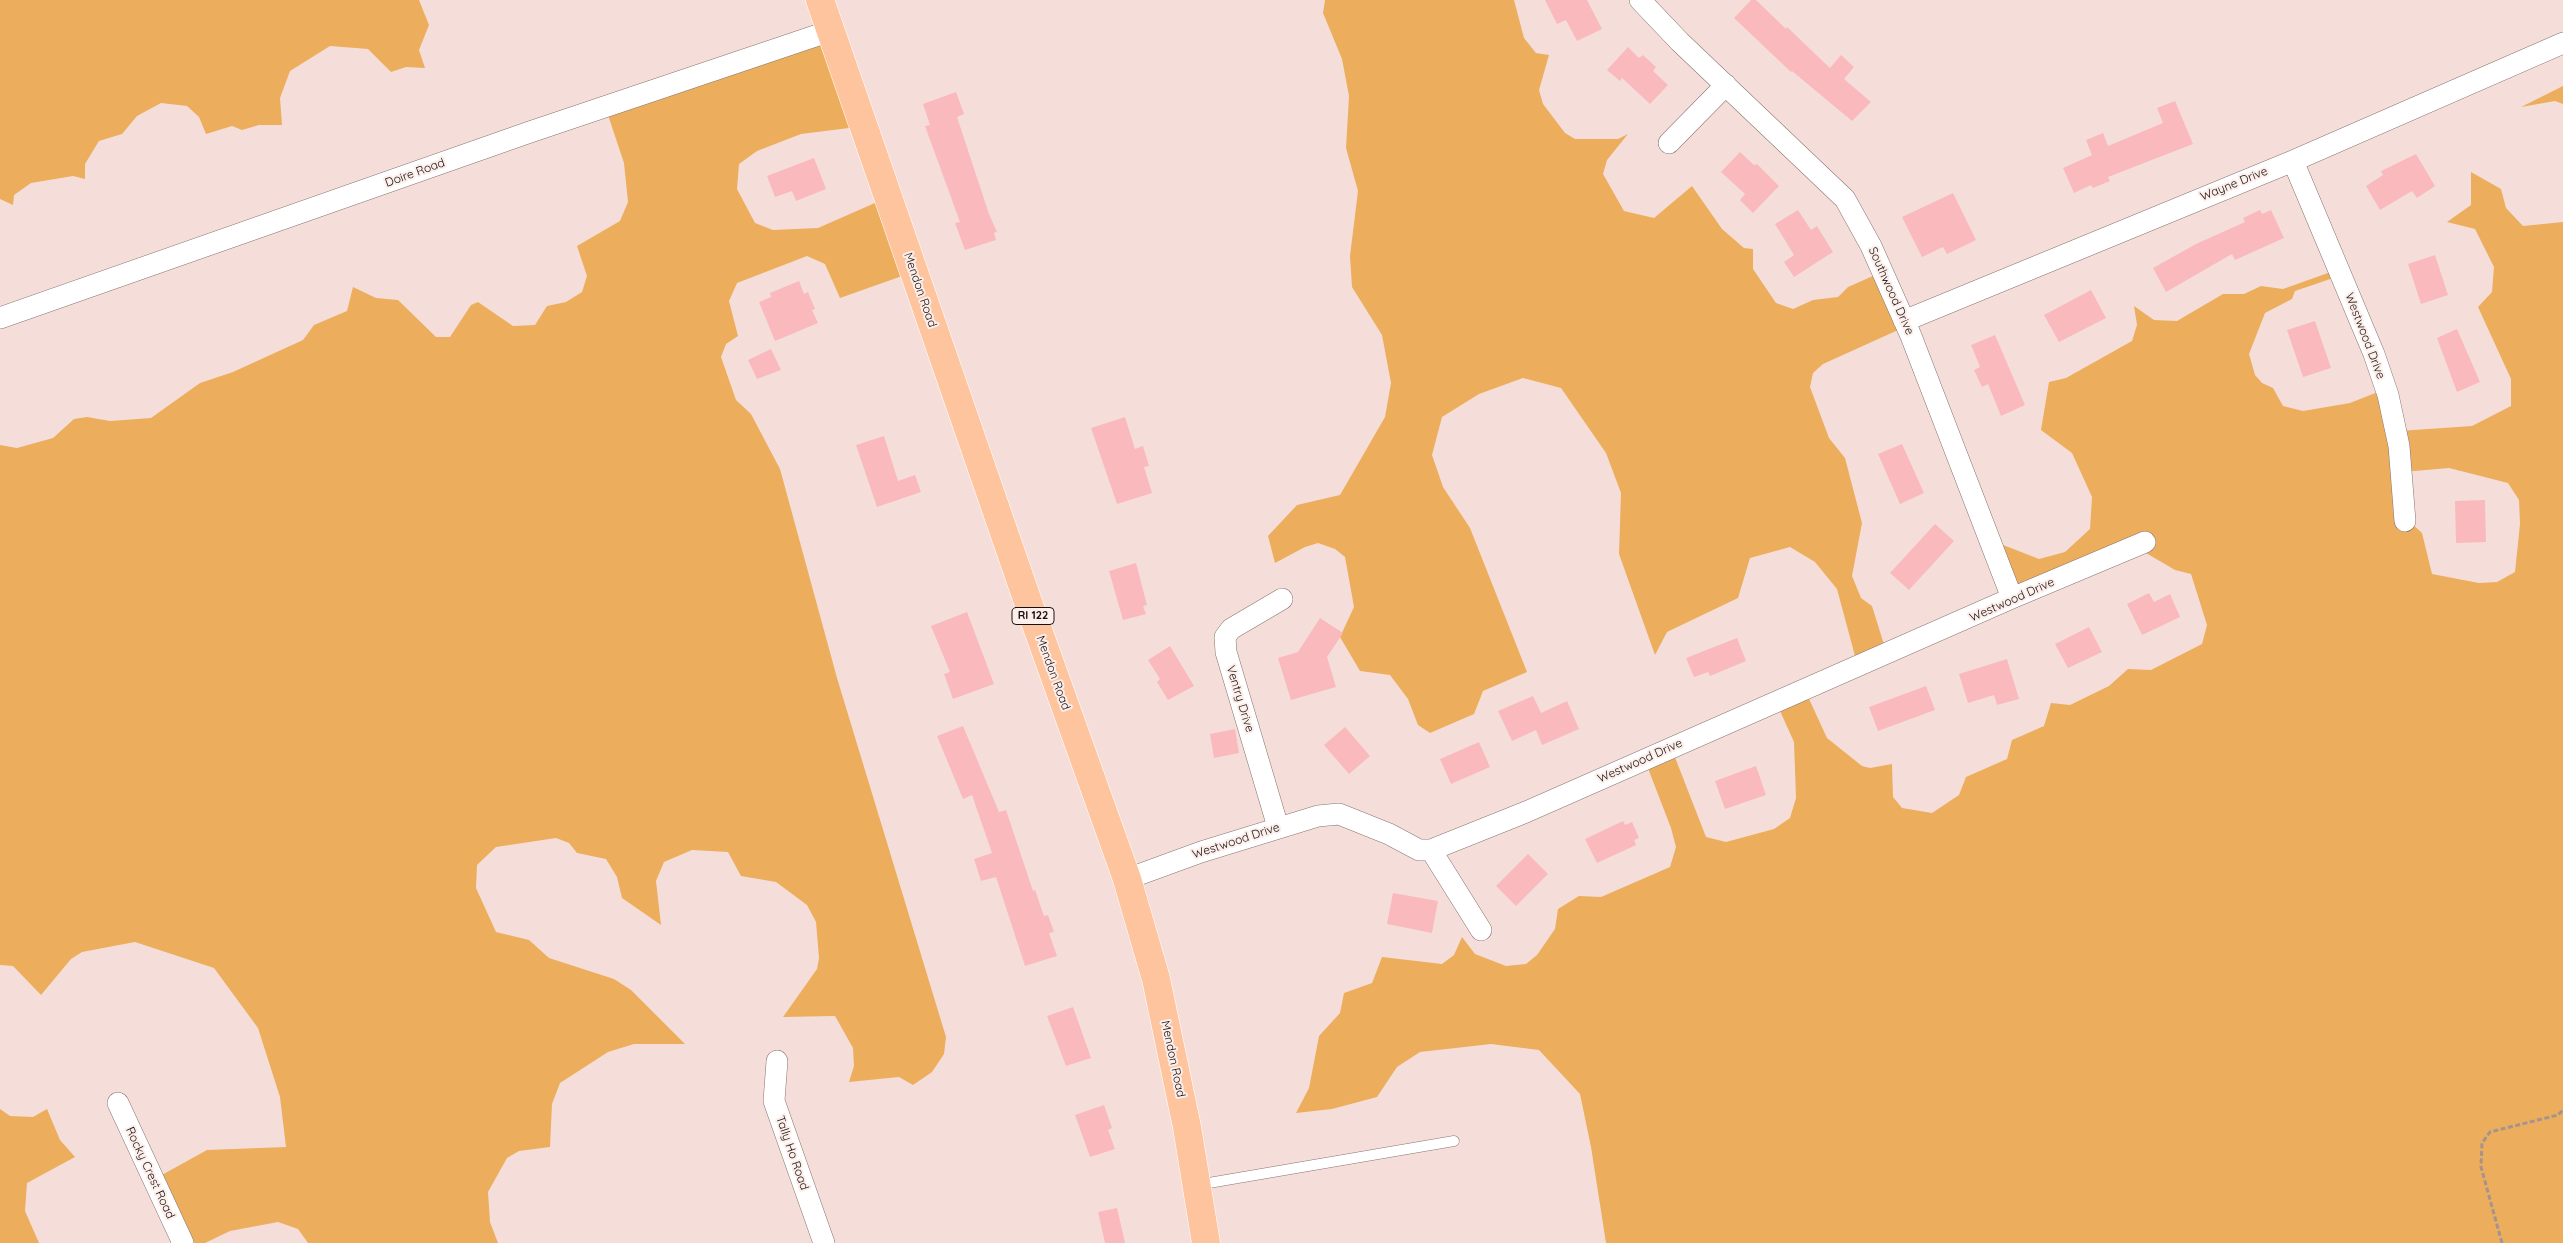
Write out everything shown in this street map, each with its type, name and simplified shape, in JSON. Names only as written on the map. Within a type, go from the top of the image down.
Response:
[{"type":"main road","name":"Mendon Road","points":[[820,0],[1127,879],[1156,979],[1197,1185],[1206,1243]]},
{"type":"street","name":"Southwood Drive","points":[[1640,0],[1680,42],[1845,199],[1871,246],[1904,321],[2012,598]]},
{"type":"street","name":"Doire Road","points":[[0,318],[530,132],[830,31]]},
{"type":"street","name":"Wayne Drive","points":[[1904,321],[2293,160],[2563,43]]},
{"type":"street","points":[[1669,143],[1726,85]]},
{"type":"street","name":"Westwood Drive","points":[[2293,160],[2374,354],[2388,395],[2399,446],[2405,521]]},
{"type":"street","name":"Westwood Drive","points":[[1127,879],[1278,827],[1318,816],[1339,814],[1389,834],[1419,850],[1431,850],[1790,698],[2012,598],[2145,542]]},
{"type":"street","name":"Ventry Drive","points":[[1278,827],[1226,652],[1225,637],[1231,629],[1282,599]]},
{"type":"street","points":[[1431,850],[1481,930]]},
{"type":"street","name":"Tally Ho Road","points":[[777,1061],[774,1101],[824,1243]]},
{"type":"street","name":"Rocky Crest Road","points":[[118,1103],[182,1243]]},
{"type":"lane","points":[[1197,1185],[1454,1141]]},
{"type":"path","points":[[2502,1243],[2481,1167],[2482,1144],[2490,1132],[2558,1115],[2563,1110]]},
{"type":"shaded area","points":[[0,0],[419,0],[429,25],[419,50],[425,68],[406,67],[391,72],[368,49],[330,46],[290,71],[280,98],[282,125],[259,125],[242,130],[232,126],[206,134],[199,117],[187,106],[161,103],[137,116],[122,134],[99,141],[85,164],[85,179],[73,176],[31,183],[14,195],[13,205],[0,199]]},
{"type":"shaded area","points":[[1325,0],[1514,0],[1524,38],[1536,53],[1549,55],[1539,90],[1543,104],[1565,133],[1575,139],[1618,139],[1628,134],[1607,160],[1603,174],[1624,211],[1654,218],[1692,186],[1722,229],[1744,248],[1753,249],[1753,269],[1776,303],[1793,309],[1813,300],[1838,297],[1848,287],[1882,272],[1907,326],[1823,364],[1813,373],[1810,387],[1829,438],[1845,458],[1862,523],[1852,576],[1861,598],[1872,606],[1886,651],[1855,656],[1837,589],[1815,562],[1790,547],[1750,558],[1738,598],[1667,632],[1655,655],[1619,554],[1621,493],[1606,453],[1561,388],[1523,378],[1479,394],[1442,417],[1432,455],[1443,487],[1470,528],[1527,672],[1483,691],[1474,714],[1430,733],[1418,725],[1408,699],[1390,675],[1360,671],[1340,637],[1354,607],[1345,557],[1335,549],[1318,543],[1305,547],[1275,563],[1268,536],[1297,505],[1340,495],[1385,417],[1391,383],[1382,335],[1352,287],[1350,256],[1358,191],[1346,148],[1349,96],[1342,59],[1323,13]]},
{"type":"shaded area","points":[[819,26],[867,122],[849,128],[801,134],[757,151],[739,164],[737,189],[755,223],[773,230],[818,228],[884,199],[919,270],[840,298],[825,264],[807,256],[737,283],[729,301],[738,336],[726,344],[721,357],[736,400],[751,414],[780,469],[837,678],[946,1037],[944,1054],[932,1072],[913,1085],[899,1077],[849,1082],[854,1066],[853,1048],[835,1016],[783,1017],[817,969],[819,958],[816,922],[807,905],[776,882],[741,876],[728,852],[692,850],[664,862],[656,881],[661,925],[622,898],[617,877],[606,859],[577,853],[569,843],[556,838],[496,847],[477,865],[476,888],[496,932],[529,940],[549,958],[614,979],[631,990],[685,1044],[634,1044],[608,1052],[560,1083],[552,1104],[550,1147],[519,1151],[507,1158],[488,1192],[490,1222],[498,1243],[308,1243],[298,1229],[278,1222],[230,1231],[205,1243],[190,1243],[160,1176],[207,1150],[286,1147],[280,1097],[258,1028],[214,968],[135,942],[82,952],[71,959],[41,995],[13,966],[0,965],[0,445],[17,448],[53,438],[74,419],[87,417],[110,421],[151,418],[200,383],[233,372],[303,340],[314,325],[347,311],[353,287],[376,298],[398,300],[436,337],[450,337],[471,305],[478,302],[513,326],[535,325],[547,306],[566,302],[582,292],[587,276],[577,246],[620,221],[628,202],[624,163],[604,103]]},
{"type":"shaded area","points":[[2563,86],[2563,104],[2555,101],[2521,107]]},
{"type":"shaded area","points":[[2471,172],[2501,189],[2506,208],[2523,226],[2563,222],[2563,1243],[1606,1243],[1591,1147],[1580,1094],[1539,1050],[1491,1044],[1420,1052],[1397,1067],[1377,1097],[1332,1109],[1296,1113],[1309,1088],[1319,1036],[1340,1013],[1344,993],[1372,983],[1382,957],[1442,964],[1454,955],[1462,937],[1475,954],[1506,966],[1526,964],[1537,955],[1555,929],[1558,909],[1579,896],[1601,897],[1670,867],[1676,847],[1671,828],[1644,758],[1671,747],[1706,837],[1726,842],[1774,829],[1790,818],[1796,798],[1794,742],[1780,711],[1804,688],[1827,738],[1862,766],[1870,768],[1892,764],[1893,797],[1902,808],[1932,813],[1959,795],[1966,777],[2007,759],[2012,740],[2044,726],[2051,703],[2070,705],[2109,686],[2128,669],[2151,670],[2202,644],[2207,625],[2191,574],[2175,570],[2134,546],[2017,594],[1993,541],[2039,559],[2065,552],[2090,529],[2092,497],[2072,453],[2041,430],[2049,382],[2066,378],[2132,341],[2137,325],[2134,306],[2154,320],[2177,321],[2223,294],[2244,294],[2261,286],[2283,289],[2342,268],[2342,275],[2295,291],[2292,299],[2265,313],[2249,354],[2255,375],[2262,383],[2273,388],[2283,406],[2303,411],[2350,403],[2388,388],[2399,431],[2472,426],[2511,406],[2511,379],[2478,307],[2492,292],[2494,267],[2475,229],[2447,222],[2471,205]],"holes":[[[2449,468],[2508,483],[2519,500],[2520,524],[2515,572],[2497,582],[2479,583],[2432,574],[2422,533],[2407,519],[2403,472]]]},
{"type":"shaded area","points":[[0,1109],[10,1116],[33,1117],[47,1109],[60,1140],[75,1157],[27,1183],[25,1211],[39,1243],[0,1243]]},
{"type":"building","points":[[1545,0],[1587,0],[1602,29],[1577,41],[1566,20],[1557,24]]},
{"type":"building","points":[[1751,0],[1756,0],[1830,68],[1841,55],[1854,67],[1844,79],[1871,102],[1852,121],[1791,72],[1734,18]]},
{"type":"building","points":[[1628,47],[1639,58],[1643,55],[1656,67],[1653,71],[1668,85],[1650,104],[1622,78],[1620,81],[1607,70]]},
{"type":"building","points":[[956,92],[964,114],[957,117],[989,214],[997,232],[994,233],[996,240],[965,250],[955,223],[960,222],[925,126],[930,125],[923,104]]},
{"type":"building","points":[[2175,101],[2193,144],[2108,177],[2110,181],[2093,188],[2091,185],[2074,193],[2063,168],[2092,155],[2086,140],[2103,133],[2108,146],[2163,123],[2157,108]]},
{"type":"building","points":[[1740,152],[1754,165],[1757,164],[1779,186],[1753,213],[1740,200],[1745,194],[1721,172]]},
{"type":"building","points":[[2416,154],[2435,186],[2417,198],[2412,191],[2380,210],[2366,186],[2383,175],[2381,171]]},
{"type":"building","points":[[814,158],[826,189],[796,201],[792,191],[775,197],[767,176]]},
{"type":"building","points":[[1953,193],[1976,240],[1947,254],[1943,247],[1922,257],[1902,217]]},
{"type":"building","points":[[1798,210],[1811,230],[1817,226],[1833,252],[1794,277],[1784,262],[1794,255],[1775,224]]},
{"type":"building","points":[[2260,210],[2262,214],[2271,210],[2284,238],[2235,260],[2232,254],[2166,292],[2153,268],[2196,244],[2245,222],[2243,218]]},
{"type":"building","points":[[2435,255],[2448,295],[2421,304],[2408,264]]},
{"type":"building","points":[[799,281],[804,294],[808,292],[815,309],[812,310],[818,323],[775,341],[759,302],[771,297],[770,293]]},
{"type":"building","points":[[2091,290],[2106,318],[2059,342],[2044,315]]},
{"type":"building","points":[[2315,321],[2331,368],[2303,377],[2287,330]]},
{"type":"building","points":[[2457,329],[2480,382],[2457,392],[2437,338]]},
{"type":"building","points":[[1995,335],[2025,405],[2001,416],[1988,384],[1982,387],[1974,370],[1980,367],[1971,345]]},
{"type":"building","points":[[771,349],[781,370],[757,379],[748,360]]},
{"type":"building","points":[[1125,417],[1135,449],[1143,446],[1149,466],[1144,467],[1152,493],[1117,504],[1091,428]]},
{"type":"building","points":[[884,436],[898,481],[915,475],[921,492],[877,507],[856,445]]},
{"type":"building","points":[[1902,444],[1924,493],[1900,504],[1878,454]]},
{"type":"building","points":[[2485,500],[2486,542],[2456,543],[2455,501]]},
{"type":"building","points":[[1935,524],[1954,541],[1909,590],[1890,573]]},
{"type":"building","points":[[1136,563],[1147,605],[1143,606],[1146,614],[1123,620],[1109,571]]},
{"type":"building","points":[[2149,593],[2154,602],[2170,594],[2180,617],[2142,635],[2127,604]]},
{"type":"building","points":[[967,612],[994,684],[953,699],[944,674],[950,672],[931,626]]},
{"type":"building","points":[[1320,618],[1343,633],[1327,657],[1336,687],[1291,700],[1278,658],[1298,652]]},
{"type":"building","points":[[2089,627],[2102,652],[2068,668],[2055,644]]},
{"type":"building","points":[[1737,638],[1746,661],[1710,676],[1708,672],[1694,677],[1686,658]]},
{"type":"building","points":[[1170,646],[1194,686],[1168,700],[1157,682],[1160,679],[1148,660]]},
{"type":"building","points":[[2007,659],[2019,699],[1997,705],[1994,695],[1968,703],[1959,674]]},
{"type":"building","points":[[1926,686],[1935,710],[1878,731],[1869,707]]},
{"type":"building","points":[[1533,696],[1541,713],[1567,701],[1579,729],[1542,745],[1536,730],[1512,741],[1498,711]]},
{"type":"building","points":[[963,726],[999,812],[1006,810],[1033,891],[1035,890],[1044,916],[1048,915],[1054,932],[1049,933],[1057,956],[1025,966],[996,877],[981,881],[974,859],[992,853],[972,795],[963,799],[937,736]]},
{"type":"building","points":[[1345,727],[1370,756],[1349,774],[1324,745]]},
{"type":"building","points":[[1235,729],[1239,753],[1214,758],[1210,734]]},
{"type":"building","points":[[1479,742],[1490,767],[1451,784],[1440,759]]},
{"type":"building","points":[[1756,766],[1766,795],[1725,809],[1715,781]]},
{"type":"building","points":[[1623,821],[1625,825],[1632,822],[1639,838],[1634,840],[1636,845],[1597,863],[1585,839]]},
{"type":"building","points":[[1528,854],[1548,874],[1516,906],[1496,886]]},
{"type":"building","points":[[1393,893],[1438,901],[1432,933],[1387,924]]},
{"type":"building","points":[[1073,1007],[1091,1058],[1066,1066],[1047,1016]]},
{"type":"building","points":[[1104,1105],[1112,1128],[1108,1130],[1115,1149],[1090,1157],[1075,1115]]},
{"type":"building","points":[[1117,1208],[1125,1243],[1105,1243],[1098,1212]]}]
